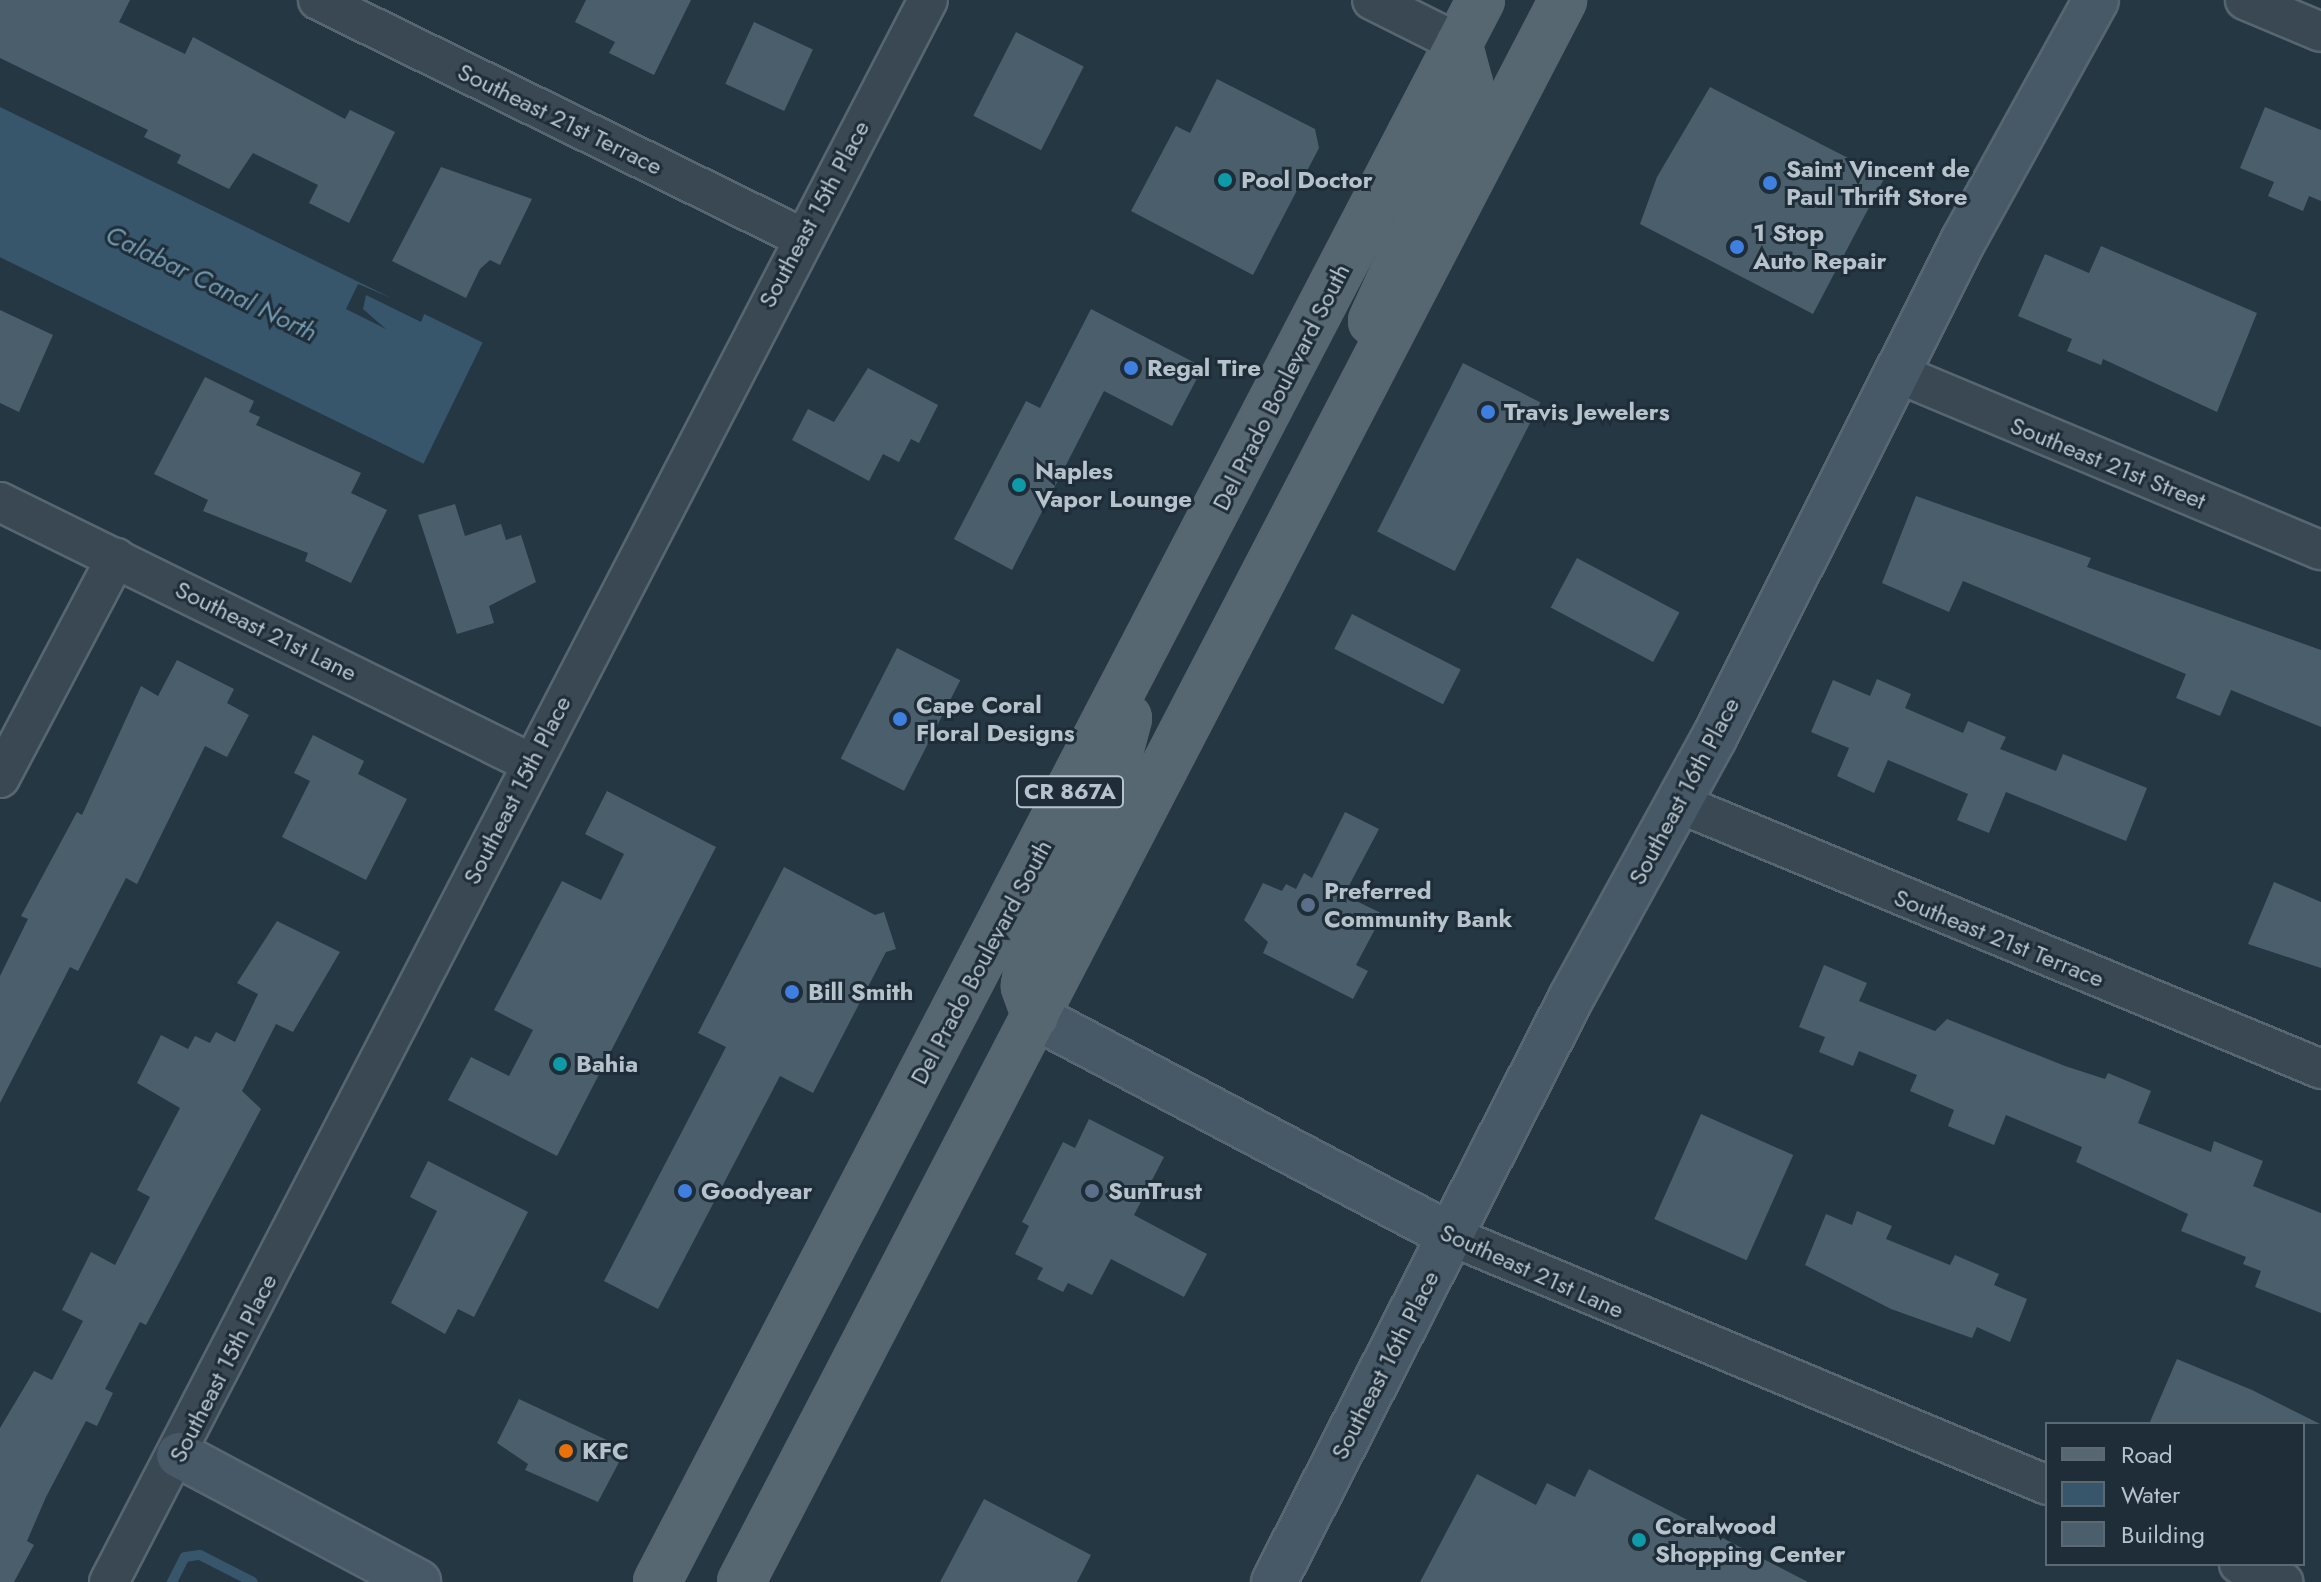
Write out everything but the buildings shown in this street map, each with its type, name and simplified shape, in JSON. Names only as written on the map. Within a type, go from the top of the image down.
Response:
[{"type":"main road","name":"Del Prado Boulevard South","points":[[657,1582],[1481,0]]},
{"type":"main road","name":"CR 867A","points":[[741,1582],[1354,409],[1563,0]]},
{"type":"main road","points":[[1354,409],[1377,301],[1465,119],[1469,84],[1458,43]]},
{"type":"main road","points":[[1036,1017],[1025,986],[1034,928],[1111,782],[1137,664]]},
{"type":"street","name":"Southeast 21st Terrace","points":[[318,0],[801,237]]},
{"type":"street","name":"Southeast 15th Place","points":[[109,1582],[179,1455],[801,237],[928,0]]},
{"type":"street","points":[[1372,0],[1458,43]]},
{"type":"street","name":"Southeast 16th Place","points":[[1274,1582],[1897,373],[2096,0]]},
{"type":"street","points":[[2245,0],[2321,32]]},
{"type":"street","name":"Southeast 21st Street","points":[[1897,373],[2321,550]]},
{"type":"street","name":"Southeast 21st Lane","points":[[0,502],[531,763]]},
{"type":"street","points":[[0,778],[116,558]]},
{"type":"street","name":"Southeast 21st Terrace","points":[[1678,803],[2321,1069]]},
{"type":"street","name":"Southeast 21st Lane","points":[[1036,1017],[1451,1236],[2045,1484]]},
{"type":"street","points":[[179,1455],[418,1582]]},
{"type":"street","points":[[2244,1566],[2283,1582]]},
{"type":"water","name":"Calabar Canal North","points":[[0,107],[483,342],[423,464],[0,257]]},
{"type":"pier","points":[[358,284],[425,312],[421,322],[366,295],[363,309],[386,329],[346,309]]},
{"type":"waterway","points":[[172,1582],[185,1557],[200,1555],[253,1582]]},
{"type":"place","name":"Pool Doctor","points":[[1225,180]]},
{"type":"place","name":"Saint Vincent de Paul Thrift Store","points":[[1770,183]]},
{"type":"place","name":"1 Stop Auto Repair","points":[[1737,247]]},
{"type":"place","name":"Regal Tire","points":[[1131,368]]},
{"type":"place","name":"Travis Jewelers","points":[[1488,412]]},
{"type":"place","name":"Naples Vapor Lounge","points":[[1019,485]]},
{"type":"place","name":"Cape Coral Floral Designs","points":[[900,719]]},
{"type":"place","name":"Preferred Community Bank","points":[[1308,905]]},
{"type":"place","name":"Bill Smith","points":[[792,992]]},
{"type":"place","name":"Bahia","points":[[560,1064]]},
{"type":"place","name":"Goodyear","points":[[685,1191]]},
{"type":"place","name":"SunTrust","points":[[1092,1191]]},
{"type":"place","name":"KFC","points":[[566,1451]]},
{"type":"place","name":"Coralwood Shopping Center","points":[[1639,1540]]}]
